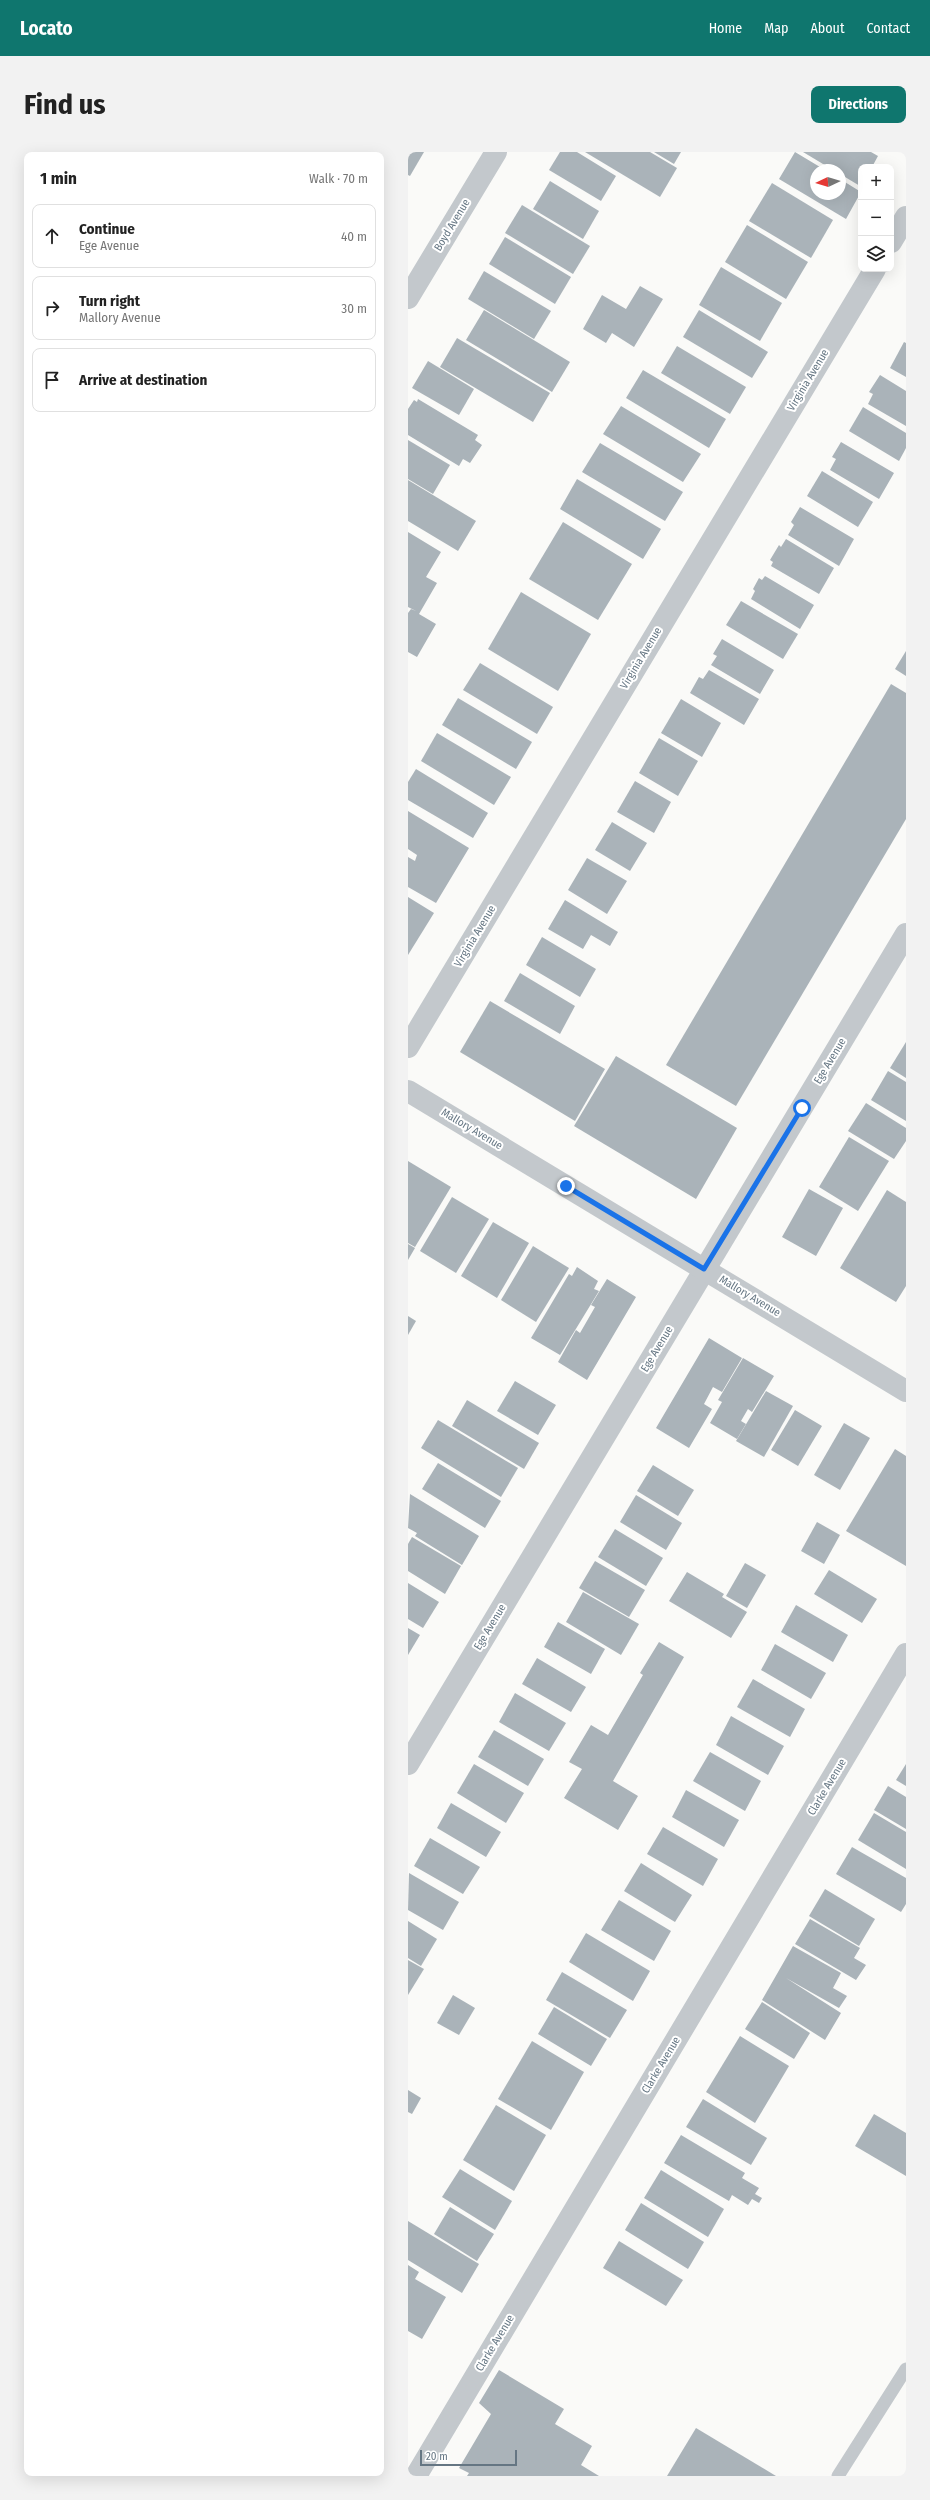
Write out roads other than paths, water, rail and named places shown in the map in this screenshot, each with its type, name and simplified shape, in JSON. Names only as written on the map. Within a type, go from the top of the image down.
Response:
[{"type":"street","name":"Boyd Avenue","points":[[408,298],[496,152]]},
{"type":"street","points":[[894,237],[906,217]]},
{"type":"street","name":"Virginia Avenue","points":[[408,1047],[873,272]]},
{"type":"street","name":"Ege Avenue","points":[[408,1764],[906,934]]},
{"type":"street","name":"Mallory Avenue","points":[[408,1091],[906,1391]]},
{"type":"street","name":"Clarke Avenue","points":[[416,2476],[906,1654]]},
{"type":"lane","points":[[838,2476],[906,2369]]}]
